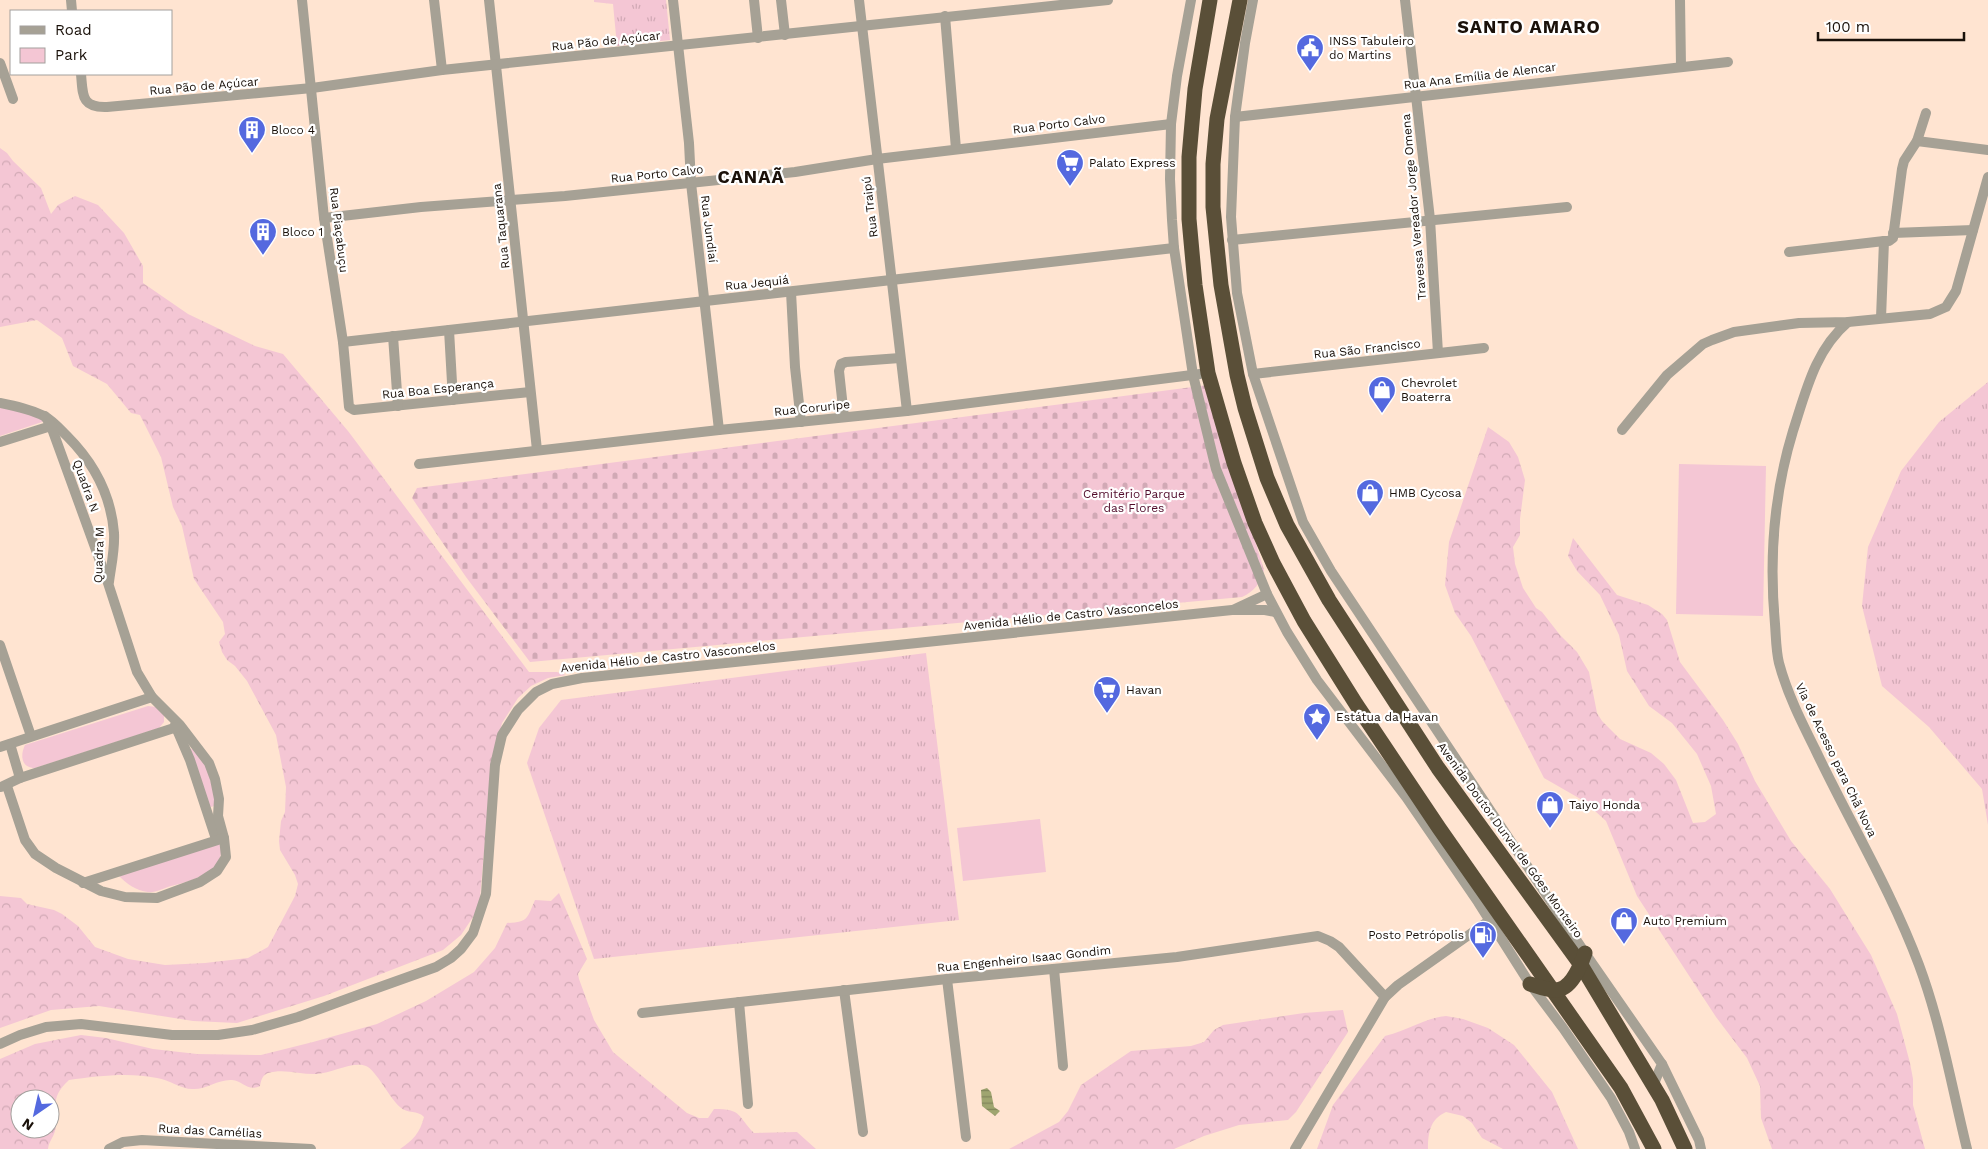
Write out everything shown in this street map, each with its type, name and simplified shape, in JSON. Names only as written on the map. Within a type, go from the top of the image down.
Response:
[{"type":"highway","points":[[1210,0],[1195,89],[1189,157],[1190,219],[1201,374],[1255,523],[1273,563],[1323,652],[1408,790],[1554,991],[1621,1088],[1654,1149]]},
{"type":"highway","name":"Avenida Doutor Durval de Góes Monteiro","points":[[1240,0],[1217,119],[1213,164],[1213,208],[1221,285],[1237,375],[1245,408],[1267,478],[1287,525],[1329,600],[1438,768],[1583,959],[1671,1116],[1685,1149]]},
{"type":"highway","points":[[1530,984],[1554,991],[1568,985],[1583,959]]},
{"type":"street","name":"Rua Piaçabuçu","points":[[302,0],[324,218],[343,342],[350,408]]},
{"type":"street","points":[[434,0],[442,70]]},
{"type":"street","name":"Rua Taquarana","points":[[489,0],[537,450]]},
{"type":"street","name":"Rua Jundiaí","points":[[673,0],[689,143],[691,183],[706,301],[719,430]]},
{"type":"street","points":[[754,0],[758,38]]},
{"type":"street","points":[[781,0],[785,35]]},
{"type":"street","name":"Rua Traipú","points":[[859,0],[907,411]]},
{"type":"street","name":"Rua Pão de Açúcar","points":[[80,75],[86,102],[93,106],[107,108],[312,88],[442,70],[758,38],[1045,4],[1108,0]]},
{"type":"street","points":[[1191,0],[1176,76],[1171,124],[1170,179],[1174,248],[1201,374],[1216,469],[1275,612],[1317,680],[1408,790],[1530,984],[1611,1098],[1630,1132],[1635,1149]]},
{"type":"street","points":[[1253,0],[1244,43],[1235,117],[1231,217],[1237,293],[1253,374],[1303,522],[1330,571],[1583,959],[1662,1064],[1699,1140],[1701,1149]]},
{"type":"street","name":"Travessa Vereador Jorge Omena","points":[[1405,0],[1430,219],[1438,353]]},
{"type":"street","points":[[1680,0],[1682,66]]},
{"type":"street","points":[[945,16],[956,149]]},
{"type":"street","name":"Rua Ana Emília de Alencar","points":[[1235,117],[1728,62]]},
{"type":"street","points":[[0,63],[13,99]]},
{"type":"street","points":[[1789,252],[1892,240],[1904,161],[1917,141],[1926,113]]},
{"type":"street","name":"Rua Porto Calvo","points":[[324,218],[421,207],[511,201],[795,172],[877,159],[1171,124]]},
{"type":"street","points":[[1917,141],[1988,150]]},
{"type":"street","points":[[1622,430],[1667,375],[1703,344],[1712,340],[1734,332],[1799,322],[1848,322],[1930,314],[1946,307],[1956,291],[1988,177]]},
{"type":"street","points":[[1232,240],[1567,206]]},
{"type":"street","points":[[1893,233],[1973,230]]},
{"type":"street","points":[[1881,318],[1884,241]]},
{"type":"street","name":"Rua Jequiá","points":[[343,342],[1174,248]]},
{"type":"street","points":[[791,292],[795,367],[801,422]]},
{"type":"street","name":"Via de Acesso para Chã Nova","points":[[1848,322],[1828,342],[1817,362],[1807,387],[1777,500],[1772,562],[1778,662],[1800,719],[1833,788],[1893,904],[1919,965],[1939,1030],[1967,1149]]},
{"type":"street","points":[[449,330],[453,400]]},
{"type":"street","points":[[393,336],[398,406]]},
{"type":"street","name":"Rua São Francisco","points":[[1253,374],[1484,348]]},
{"type":"street","points":[[844,417],[839,371],[841,364],[900,358]]},
{"type":"street","name":"Rua Coruripe","points":[[419,464],[907,411],[1201,374]]},
{"type":"street","name":"Rua Boa Esperança","points":[[350,408],[354,410],[530,392]]},
{"type":"street","points":[[0,403],[20,407],[45,416],[56,428],[0,442]]},
{"type":"street","name":"Quadra M","points":[[56,428],[80,450],[103,486],[110,506],[114,550],[108,583],[137,672],[152,697],[168,711],[193,741],[208,763],[215,779],[219,799],[220,839]]},
{"type":"street","name":"Quadra N","points":[[56,428],[108,583]]},
{"type":"street","name":"Avenida Hélio de Castro Vasconcelos","points":[[1232,610],[1267,594]]},
{"type":"street","name":"Avenida Hélio de Castro Vasconcelos","points":[[0,1044],[46,1026],[81,1024],[172,1035],[218,1035],[252,1030],[298,1017],[436,966],[451,958],[461,949],[473,932],[486,894],[495,765],[502,736],[510,721],[528,698],[545,686],[582,678],[1232,610],[1265,610],[1275,612]]},
{"type":"street","points":[[0,645],[31,736]]},
{"type":"street","points":[[20,778],[5,745],[152,697]]},
{"type":"street","name":"Quadra M","points":[[168,711],[177,727],[226,857],[218,871],[200,882],[157,898],[125,898],[83,883],[35,854],[25,840],[3,787],[20,778],[177,727]]},
{"type":"street","points":[[83,883],[220,839]]},
{"type":"street","points":[[1295,1149],[1385,997],[1398,985],[1490,920]]},
{"type":"street","name":"Rua Engenheiro Isaac Gondim","points":[[642,1013],[947,979],[1178,957],[1318,936],[1339,947],[1385,997]]},
{"type":"street","points":[[1054,969],[1063,1066]]},
{"type":"street","points":[[947,979],[966,1137]]},
{"type":"street","points":[[844,990],[863,1132]]},
{"type":"street","points":[[739,1002],[748,1104]]},
{"type":"street","points":[[1653,1086],[1662,1064]]},
{"type":"street","name":"Rua das Camélias","points":[[109,1149],[123,1142],[142,1140],[242,1148],[311,1149]]},
{"type":"green space","points":[[594,0],[666,0],[670,40],[617,46],[613,4],[594,2]]},
{"type":"green space","points":[[0,148],[41,188],[51,214],[58,205],[75,196],[98,205],[124,233],[143,266],[143,283],[188,314],[255,346],[283,354],[348,431],[529,672],[557,672],[566,675],[548,678],[531,686],[518,698],[502,723],[492,763],[479,908],[461,935],[443,950],[324,996],[237,1023],[193,1021],[99,1006],[51,1010],[0,1028],[0,896],[21,898],[27,904],[54,910],[62,914],[78,926],[95,947],[128,959],[165,965],[248,958],[268,947],[295,896],[298,884],[295,875],[280,850],[279,841],[281,821],[285,812],[286,787],[276,735],[247,681],[222,652],[219,642],[225,634],[223,622],[194,579],[182,526],[173,507],[161,457],[140,415],[131,413],[107,384],[73,366],[62,338],[37,320],[0,327]]},
{"type":"green space","points":[[1988,382],[1988,825],[1982,789],[1929,727],[1882,686],[1862,606],[1868,547],[1901,471],[1939,422]]},
{"type":"green space","name":"Cemitério Parque das Flores","points":[[1208,385],[1264,570],[1256,586],[1242,597],[530,662],[466,577],[412,498],[417,488]]},
{"type":"green space","points":[[5,407],[19,410],[45,421],[0,436],[0,408]]},
{"type":"green space","points":[[1488,427],[1509,442],[1518,457],[1525,480],[1520,535],[1513,547],[1515,564],[1523,588],[1536,608],[1542,612],[1560,635],[1577,652],[1589,672],[1597,713],[1602,721],[1620,739],[1651,753],[1664,764],[1676,780],[1693,823],[1705,822],[1716,814],[1711,786],[1697,754],[1672,723],[1649,706],[1627,671],[1619,635],[1600,595],[1577,571],[1568,556],[1573,538],[1617,595],[1648,605],[1662,614],[1667,620],[1680,662],[1723,720],[1738,744],[1755,781],[1791,841],[1830,889],[1871,955],[1897,1014],[1913,1079],[1913,1105],[1925,1149],[1772,1149],[1761,1118],[1760,1086],[1747,1058],[1716,1017],[1637,896],[1606,821],[1584,801],[1544,778],[1471,636],[1455,613],[1445,585],[1449,542]]},
{"type":"green space","points":[[1679,464],[1766,466],[1763,616],[1676,614]]},
{"type":"green space","points":[[926,653],[959,920],[594,959],[527,763],[539,728],[561,700]]},
{"type":"green space","points":[[148,706],[156,707],[164,714],[164,722],[159,728],[35,768],[24,763],[22,753],[25,745]]},
{"type":"green space","points":[[193,748],[207,768],[217,803],[212,807],[207,805],[190,750]]},
{"type":"green space","points":[[1040,819],[1046,872],[963,881],[957,828]]},
{"type":"green space","points":[[220,843],[221,853],[219,861],[206,874],[157,891],[139,890],[118,875]]},
{"type":"green space","points":[[559,893],[587,959],[578,974],[579,979],[594,1020],[613,1052],[687,1113],[699,1118],[708,1118],[714,1109],[730,1110],[735,1112],[754,1133],[797,1132],[816,1149],[400,1149],[415,1136],[424,1117],[419,1113],[406,1111],[400,1107],[370,1069],[366,1066],[355,1065],[317,1074],[287,1071],[268,1073],[262,1078],[260,1086],[256,1088],[227,1080],[199,1089],[189,1089],[162,1079],[124,1075],[69,1080],[60,1090],[10,1089],[10,1139],[51,1139],[48,1149],[0,1149],[0,1059],[35,1044],[81,1035],[106,1038],[153,1049],[197,1054],[261,1055],[377,1024],[426,1001],[474,972],[495,948],[507,923],[520,922],[526,918],[535,900],[551,901]]},
{"type":"green space","points":[[1343,1010],[1348,1032],[1296,1112],[1288,1120],[1239,1125],[1204,1136],[1174,1149],[1009,1149],[1059,1122],[1068,1111],[1081,1085],[1131,1051],[1191,1046],[1204,1042],[1214,1030],[1223,1025],[1304,1013]]},
{"type":"green space","points":[[1446,1016],[1463,1019],[1488,1028],[1514,1045],[1552,1092],[1578,1149],[1503,1149],[1482,1138],[1472,1123],[1463,1116],[1446,1112],[1436,1118],[1431,1127],[1428,1149],[1317,1149],[1333,1105],[1385,1036],[1430,1019]]},
{"type":"shaded area","points":[[987,1088],[991,1092],[994,1107],[1000,1111],[995,1116],[982,1106],[981,1090]]},
{"type":"place","name":"INSS Tabuleiro do Martins","points":[[1310,72]]},
{"type":"place","name":"Bloco 4","points":[[252,154]]},
{"type":"place","name":"Palato Express","points":[[1070,187]]},
{"type":"place","name":"Bloco 1","points":[[263,256]]},
{"type":"place","name":"Chevrolet Boaterra","points":[[1382,414]]},
{"type":"place","name":"HMB Cycosa","points":[[1370,517]]},
{"type":"place","name":"Havan","points":[[1107,714]]},
{"type":"place","name":"Estátua da Havan","points":[[1317,741]]},
{"type":"place","name":"Taiyo Honda","points":[[1550,829]]},
{"type":"place","name":"Auto Premium","points":[[1624,945]]},
{"type":"place","name":"Posto Petrópolis","points":[[1483,959]]},
{"type":"district","name":"SANTO AMARO","points":[[1529,27]]},
{"type":"district","name":"CANAÃ","points":[[751,177]]}]
